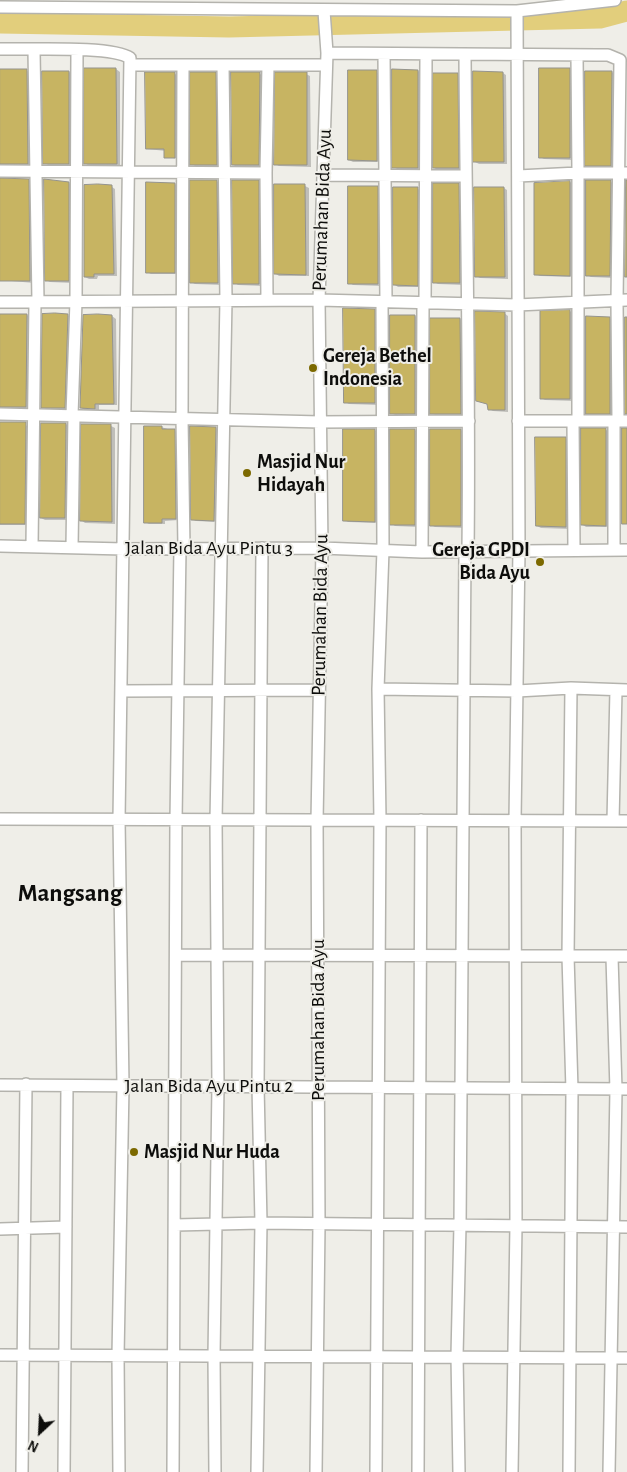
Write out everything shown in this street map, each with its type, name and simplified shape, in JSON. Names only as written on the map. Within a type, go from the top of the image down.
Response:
[{"type":"street","points":[[0,7],[176,4],[325,20],[347,5],[518,17],[561,4],[614,0]]},
{"type":"street","points":[[512,1472],[516,1225],[515,820],[519,550],[517,305],[518,17]]},
{"type":"street","name":"Perumahan Bida Ayu","points":[[316,1472],[319,1224],[317,820],[322,548],[319,300],[326,59],[325,20]]},
{"type":"street","points":[[0,49],[77,50],[121,54],[130,58],[119,820],[123,1086],[118,1356],[119,1472]]},
{"type":"street","points":[[32,546],[32,415],[36,302],[34,50]]},
{"type":"street","points":[[72,547],[76,301],[77,50]]},
{"type":"street","points":[[376,1472],[380,820],[378,689],[383,550],[382,422],[386,175],[384,54]]},
{"type":"street","points":[[130,66],[268,65],[384,54],[608,56],[624,65],[620,421],[614,550]]},
{"type":"street","points":[[422,552],[426,54]]},
{"type":"street","points":[[459,1472],[457,1356],[463,956],[463,690],[469,420],[466,304],[465,55]]},
{"type":"street","points":[[574,550],[578,173],[577,55]]},
{"type":"street","points":[[173,1472],[176,820],[182,548],[183,65]]},
{"type":"street","points":[[215,1472],[214,1356],[218,1086],[216,820],[226,300],[226,173],[223,65]]},
{"type":"street","points":[[267,300],[266,174],[268,65]]},
{"type":"street","points":[[0,172],[128,171],[266,174]]},
{"type":"street","points":[[518,176],[624,173]]},
{"type":"street","points":[[323,175],[465,176]]},
{"type":"street","points":[[0,302],[319,300],[517,305],[622,300]]},
{"type":"street","points":[[0,414],[320,422],[469,420]]},
{"type":"street","points":[[518,421],[620,421]]},
{"type":"street","name":"Jalan Bida Ayu Pintu 3","points":[[0,546],[124,549],[322,548],[422,552],[627,550]]},
{"type":"street","points":[[257,1472],[261,1223],[258,1086],[262,548]]},
{"type":"street","points":[[378,689],[517,691],[572,688],[622,690],[613,821]]},
{"type":"street","points":[[569,1472],[572,1090],[568,956],[572,688]]},
{"type":"street","points":[[121,692],[319,690]]},
{"type":"street","points":[[0,819],[627,821]]},
{"type":"street","points":[[418,1472],[421,1224],[419,1088],[421,820]]},
{"type":"street","points":[[176,955],[627,956]]},
{"type":"street","points":[[609,1472],[612,1227],[621,1090],[612,956]]},
{"type":"street","points":[[22,1472],[26,1084]]},
{"type":"street","name":"Jalan Bida Ayu Pintu 2","points":[[0,1085],[621,1090]]},
{"type":"street","points":[[64,1472],[67,1086]]},
{"type":"street","points":[[175,1225],[261,1223],[627,1227]]},
{"type":"street","points":[[0,1229],[66,1227]]},
{"type":"street","points":[[0,1355],[317,1355],[627,1358]]},
{"type":"building","points":[[84,68],[116,68],[117,164],[84,164]]},
{"type":"building","points":[[539,68],[570,68],[570,158],[539,158]]},
{"type":"building","points":[[0,69],[27,69],[28,164],[0,164]]},
{"type":"building","points":[[392,69],[418,70],[418,168],[392,168]]},
{"type":"building","points":[[348,70],[377,70],[377,161],[348,160]]},
{"type":"building","points":[[42,71],[69,71],[69,164],[43,164]]},
{"type":"building","points":[[473,71],[503,72],[504,162],[473,162]]},
{"type":"building","points":[[585,71],[612,71],[611,166],[585,166]]},
{"type":"building","points":[[145,72],[175,72],[175,158],[164,158],[164,149],[146,149]]},
{"type":"building","points":[[190,72],[216,72],[217,165],[190,165]]},
{"type":"building","points":[[231,72],[260,72],[259,165],[232,165]]},
{"type":"building","points":[[275,72],[307,72],[307,165],[274,165]]},
{"type":"building","points":[[433,73],[458,73],[459,168],[433,168]]},
{"type":"building","points":[[0,178],[29,179],[30,281],[0,281]]},
{"type":"building","points":[[44,179],[69,182],[69,281],[45,281]]},
{"type":"building","points":[[190,180],[217,180],[218,283],[190,283]]},
{"type":"building","points":[[232,180],[259,180],[259,284],[233,284]]},
{"type":"building","points":[[586,180],[611,180],[610,276],[586,276]]},
{"type":"building","points":[[626,180],[627,277],[625,277]]},
{"type":"building","points":[[570,181],[570,276],[534,275],[534,183]]},
{"type":"building","points":[[146,182],[175,183],[175,273],[146,273]]},
{"type":"building","points":[[433,183],[459,183],[460,283],[433,283]]},
{"type":"building","points":[[274,184],[305,184],[306,275],[274,274]]},
{"type":"building","points":[[84,185],[112,185],[114,274],[94,274],[94,277],[84,277]]},
{"type":"building","points":[[348,186],[378,186],[378,284],[348,284]]},
{"type":"building","points":[[393,187],[418,187],[418,286],[393,285]]},
{"type":"building","points":[[474,187],[504,187],[505,277],[475,277]]},
{"type":"building","points":[[343,308],[375,309],[375,403],[344,403]]},
{"type":"building","points":[[570,310],[570,399],[540,399],[540,311]]},
{"type":"building","points":[[475,311],[505,312],[505,410],[488,410],[487,404],[476,401]]},
{"type":"building","points":[[0,314],[27,314],[26,407],[0,407]]},
{"type":"building","points":[[42,314],[68,314],[65,408],[41,408]]},
{"type":"building","points":[[83,315],[112,315],[114,404],[95,404],[95,409],[80,408]]},
{"type":"building","points":[[390,315],[415,315],[415,414],[390,414]]},
{"type":"building","points":[[586,316],[610,317],[610,414],[586,414]]},
{"type":"building","points":[[625,317],[627,317],[627,414],[625,414]]},
{"type":"building","points":[[430,318],[460,318],[461,414],[430,414]]},
{"type":"building","points":[[0,422],[26,422],[25,524],[0,524]]},
{"type":"building","points":[[41,423],[66,423],[65,518],[40,518]]},
{"type":"building","points":[[81,424],[111,424],[112,522],[80,521]]},
{"type":"building","points":[[144,426],[162,426],[162,429],[175,429],[176,519],[162,519],[162,523],[144,523]]},
{"type":"building","points":[[190,426],[216,427],[214,521],[191,520]]},
{"type":"building","points":[[581,428],[606,428],[606,526],[581,525]]},
{"type":"building","points":[[622,428],[627,428],[627,524],[622,524]]},
{"type":"building","points":[[343,429],[375,429],[375,522],[343,521]]},
{"type":"building","points":[[390,429],[415,429],[415,525],[390,525]]},
{"type":"building","points":[[430,429],[461,429],[461,526],[430,526]]},
{"type":"building","points":[[535,437],[566,437],[566,527],[536,526]]},
{"type":"waterway","points":[[0,23],[229,27],[600,18],[627,11]]},
{"type":"place","name":"Gereja Bethel Indonesia","points":[[313,368]]},
{"type":"place","name":"Masjid Nur Hidayah","points":[[247,473]]},
{"type":"place","name":"Gereja GPDI Bida Ayu","points":[[540,562]]},
{"type":"place","name":"Masjid Nur Huda","points":[[134,1152]]},
{"type":"district","name":"Mangsang","points":[[70,893]]}]
